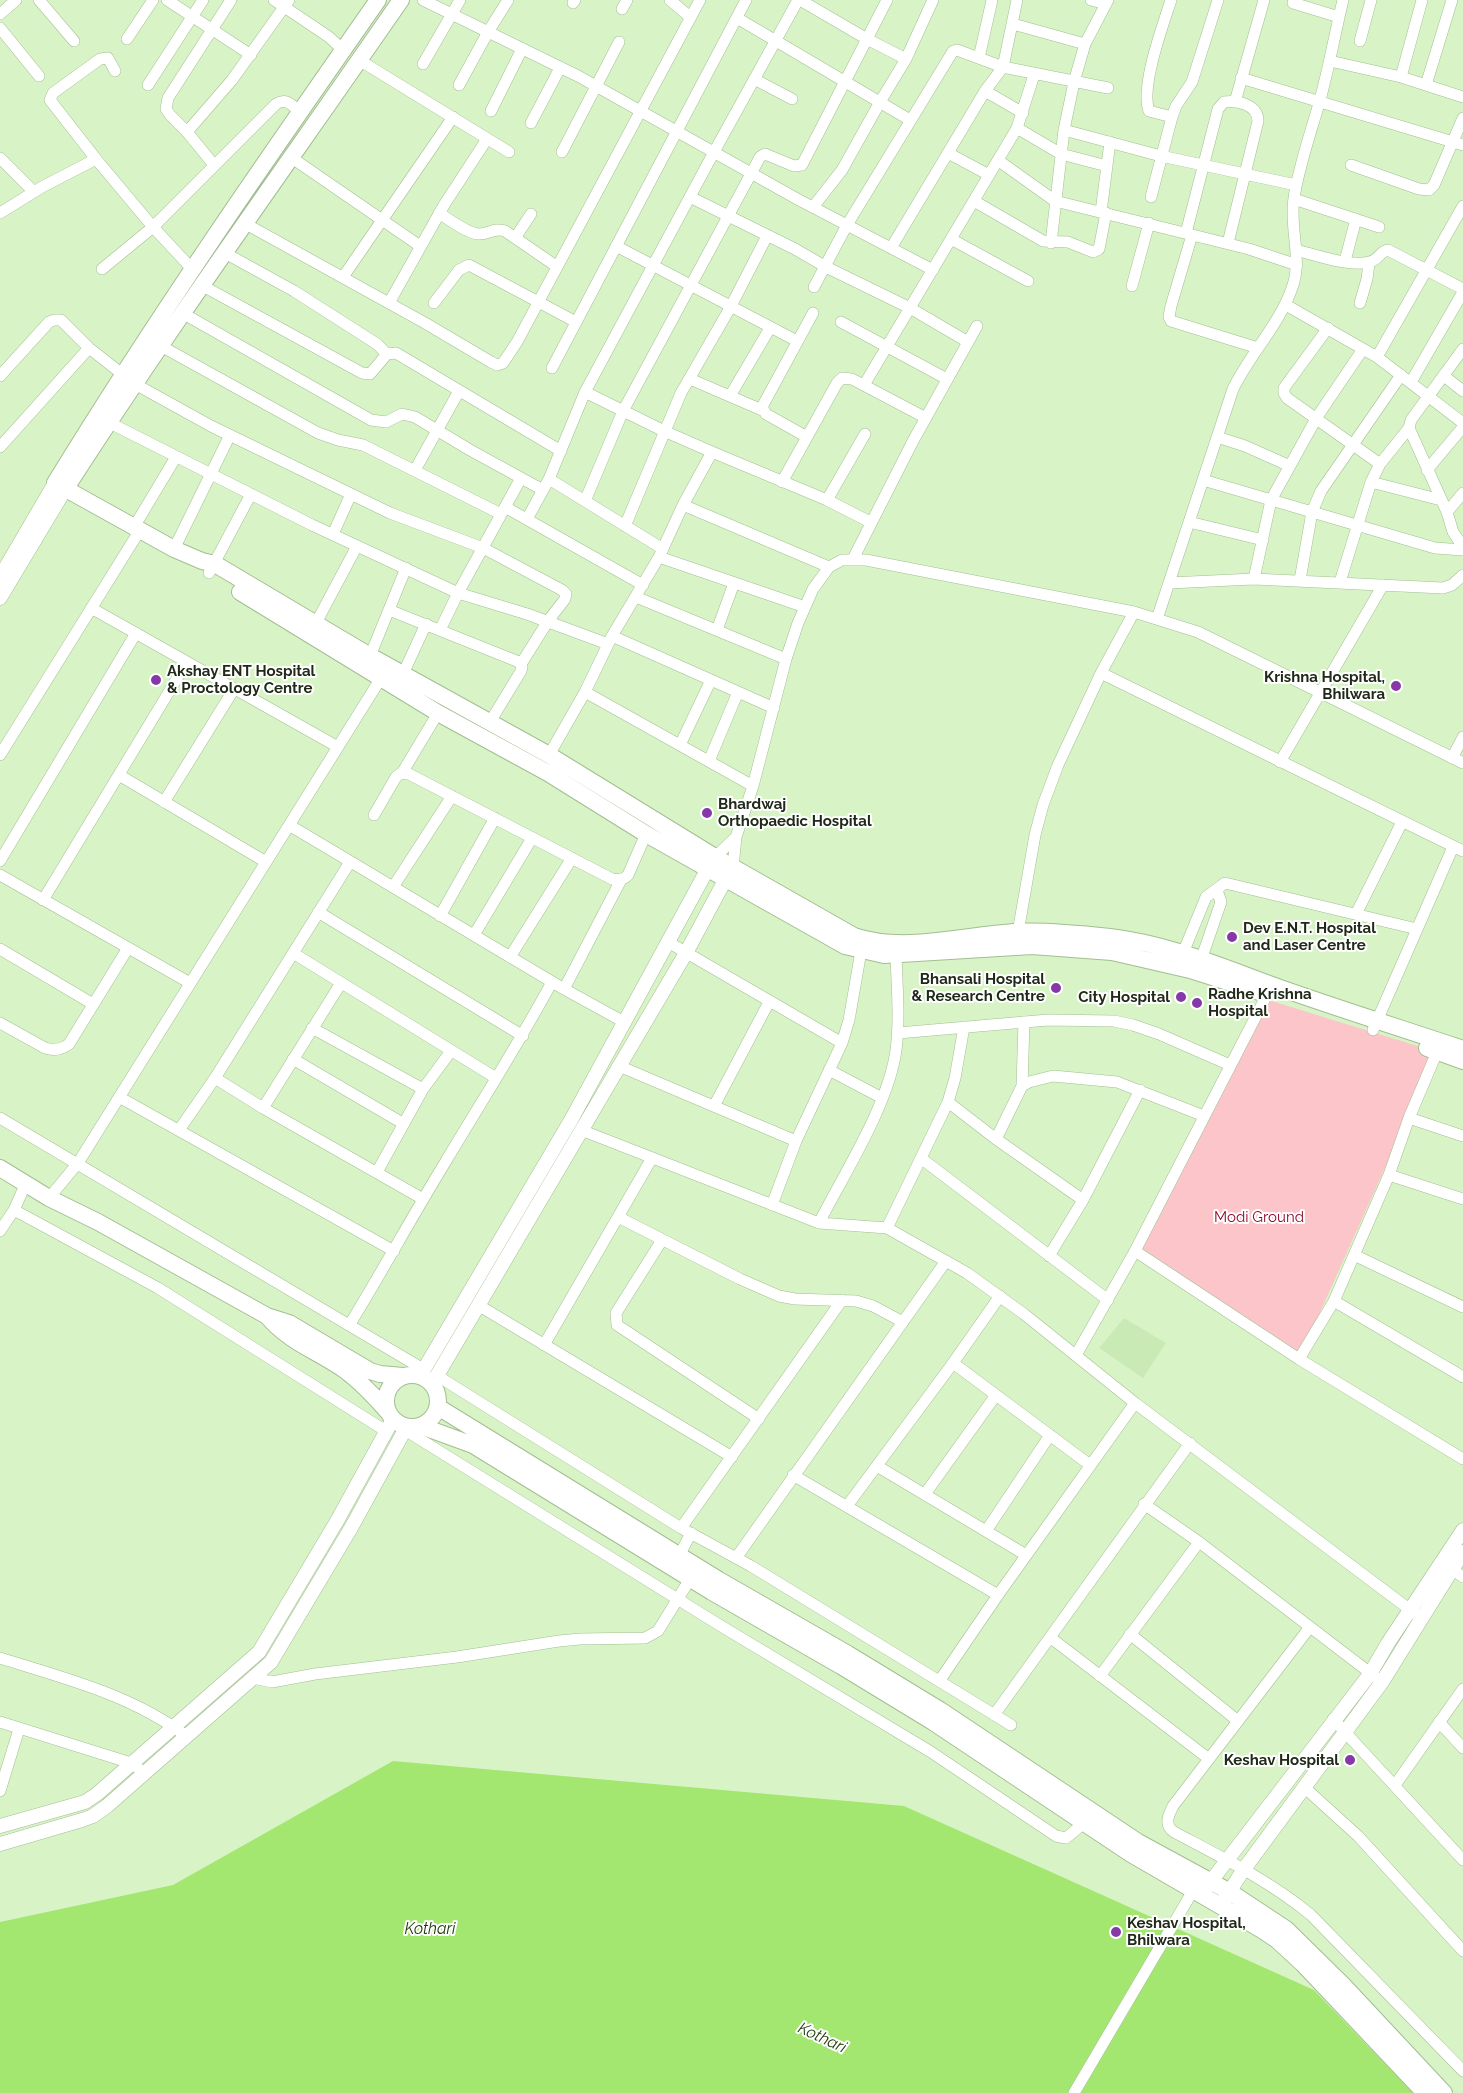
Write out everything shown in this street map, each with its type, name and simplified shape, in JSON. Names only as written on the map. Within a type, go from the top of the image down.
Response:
[{"type":"main road","points":[[61,486],[128,380],[193,270],[378,0]]},
{"type":"main road","points":[[61,486],[108,422],[128,380],[161,346],[184,314],[224,253],[401,0]]},
{"type":"main road","points":[[61,486],[174,549],[316,623],[370,656],[549,755],[712,863],[840,929],[865,939],[889,942],[1112,938],[1183,954],[1270,990]]},
{"type":"main road","points":[[209,566],[381,678],[438,712],[548,773],[646,834],[712,863]]},
{"type":"main road","points":[[730,873],[832,939],[861,951],[896,955],[1016,939],[1121,954],[1270,990],[1439,1047],[1463,1061]]},
{"type":"main road","points":[[1439,1047],[1463,1048]]},
{"type":"main road","points":[[0,1168],[49,1198],[98,1222],[267,1316],[289,1323],[370,1371],[423,1376],[438,1395],[438,1407],[431,1419],[400,1424]]},
{"type":"main road","points":[[267,1316],[279,1331],[345,1371],[364,1386],[400,1424],[450,1435],[473,1445],[536,1476],[679,1556],[940,1710],[1138,1842],[1202,1888]]},
{"type":"main road","points":[[400,1424],[386,1400],[387,1390],[392,1383],[423,1376]]},
{"type":"main road","points":[[438,1407],[536,1476],[690,1579],[841,1666],[933,1722],[1131,1854],[1286,1929],[1313,1954],[1444,2093]]},
{"type":"main road","points":[[1225,1898],[1277,1940],[1303,1964],[1425,2093]]},
{"type":"street","points":[[0,14],[16,0]]},
{"type":"street","points":[[40,0],[74,41]]},
{"type":"street","points":[[127,40],[152,0]]},
{"type":"street","points":[[167,0],[251,55]]},
{"type":"street","points":[[148,85],[203,0]]},
{"type":"street","points":[[214,165],[187,132],[170,115],[166,105],[168,98],[231,0]]},
{"type":"street","points":[[274,0],[287,4],[343,50]]},
{"type":"street","points":[[423,0],[641,110],[751,174],[933,270]]},
{"type":"street","points":[[423,64],[460,0]]},
{"type":"street","points":[[460,86],[488,32],[508,0]]},
{"type":"street","points":[[670,0],[690,18]]},
{"type":"street","points":[[246,224],[497,364],[505,361],[700,0]]},
{"type":"street","points":[[552,368],[746,0]]},
{"type":"street","points":[[527,519],[549,479],[585,392],[714,152],[799,0],[906,59]]},
{"type":"street","points":[[585,501],[622,411],[760,157],[765,154],[794,166],[802,164],[887,0]]},
{"type":"street","points":[[813,207],[842,170],[906,59],[933,0]]},
{"type":"street","points":[[979,58],[992,0]]},
{"type":"street","points":[[891,248],[985,91],[1003,67],[1018,0]]},
{"type":"street","points":[[1051,243],[1064,130],[1074,82],[1085,44],[1107,2],[1091,0]]},
{"type":"street","points":[[1171,0],[1151,70],[1148,99],[1149,111],[1172,117]]},
{"type":"street","points":[[1151,197],[1172,117],[1176,106],[1192,82],[1218,0]]},
{"type":"street","points":[[1235,102],[1264,0]]},
{"type":"street","points":[[1157,619],[1233,389],[1286,305],[1293,287],[1297,265],[1293,223],[1296,185],[1320,101],[1343,0]]},
{"type":"street","points":[[1360,41],[1371,0]]},
{"type":"street","points":[[1402,77],[1422,0]]},
{"type":"street","points":[[1426,85],[1452,0]]},
{"type":"street","points":[[1293,3],[1339,17]]},
{"type":"street","points":[[187,132],[232,80],[287,4]]},
{"type":"street","points":[[737,18],[910,120]]},
{"type":"street","points":[[1013,24],[1085,44]]},
{"type":"street","points":[[0,28],[39,76]]},
{"type":"street","points":[[562,152],[619,42]]},
{"type":"street","points":[[491,111],[522,49]]},
{"type":"street","points":[[814,287],[826,268],[847,225],[951,52],[957,50],[1003,67],[1034,75],[1108,88]]},
{"type":"street","points":[[115,71],[108,58],[104,58],[53,93],[50,98],[52,104],[153,227],[193,270]]},
{"type":"street","points":[[359,60],[509,152]]},
{"type":"street","points":[[1330,61],[1402,77],[1463,97]]},
{"type":"street","points":[[531,123],[560,68]]},
{"type":"street","points":[[864,385],[999,161],[1017,128],[1034,75]]},
{"type":"street","points":[[1241,78],[1457,144]]},
{"type":"street","points":[[754,79],[792,99]]},
{"type":"street","points":[[985,91],[1022,113]]},
{"type":"street","points":[[102,269],[153,227],[279,102],[289,102],[300,112]]},
{"type":"street","points":[[1228,243],[1258,116],[1254,109],[1235,102],[1224,102],[1218,109],[1203,164],[1189,234],[1169,317],[1171,321],[1258,348]]},
{"type":"street","points":[[343,277],[453,117]]},
{"type":"street","points":[[1351,165],[1419,189],[1429,190],[1434,185],[1457,144],[1463,118]]},
{"type":"street","points":[[1017,128],[1061,154],[1107,166]]},
{"type":"street","points":[[1064,130],[1161,156],[1296,185]]},
{"type":"street","points":[[389,303],[439,214],[487,139]]},
{"type":"street","points":[[974,201],[1038,239],[1051,243],[1068,242],[1096,251],[1100,245],[1110,142]]},
{"type":"street","points":[[948,153],[990,176]]},
{"type":"street","points":[[0,158],[34,192]]},
{"type":"street","points":[[292,158],[420,246]]},
{"type":"street","points":[[999,161],[1055,201],[1228,243],[1297,265]]},
{"type":"street","points":[[0,214],[34,192],[98,162]]},
{"type":"street","points":[[690,197],[795,249],[826,268],[910,308],[968,342]]},
{"type":"street","points":[[1294,199],[1379,227]]},
{"type":"street","points":[[1377,357],[1463,206]]},
{"type":"street","points":[[439,214],[476,233],[500,230],[556,266]]},
{"type":"street","points":[[514,238],[530,214]]},
{"type":"street","points":[[1344,261],[1356,220]]},
{"type":"street","points":[[1132,286],[1149,223]]},
{"type":"street","points":[[626,526],[664,431],[767,236]]},
{"type":"street","points":[[951,239],[1028,281]]},
{"type":"street","points":[[616,246],[797,342]]},
{"type":"street","points":[[1296,250],[1344,261],[1368,263],[1373,262],[1383,251],[1388,250],[1428,270],[1463,291],[1411,382]]},
{"type":"street","points":[[224,253],[294,292],[377,344],[387,354]]},
{"type":"street","points":[[1360,303],[1368,263]]},
{"type":"street","points":[[434,303],[459,270],[469,265],[576,322]]},
{"type":"street","points":[[203,286],[362,373],[368,374],[372,372],[387,354],[396,353],[561,451]]},
{"type":"street","points":[[1286,305],[1377,357],[1429,396],[1463,425],[1427,470]]},
{"type":"street","points":[[762,410],[764,402],[812,313]]},
{"type":"street","points":[[184,314],[371,420],[386,422],[402,414],[408,414],[543,490]]},
{"type":"street","points":[[0,376],[52,320],[61,320],[89,348],[128,380],[230,435],[351,494],[390,512],[483,548],[565,592],[565,599],[548,621],[521,664],[522,671],[490,722]]},
{"type":"street","points":[[841,322],[948,379]]},
{"type":"street","points":[[853,559],[870,522],[977,326]]},
{"type":"street","points":[[730,396],[770,328]]},
{"type":"street","points":[[1328,328],[1284,391],[1287,398],[1380,464]]},
{"type":"street","points":[[161,346],[318,433],[338,440],[363,445],[503,510],[527,519],[643,585]]},
{"type":"street","points":[[0,447],[89,348]]},
{"type":"street","points":[[1340,582],[1371,482],[1380,464],[1409,428],[1411,420],[1463,348]]},
{"type":"street","points":[[1254,579],[1271,500],[1317,418],[1363,349]]},
{"type":"street","points":[[1300,580],[1312,512],[1321,491],[1402,375]]},
{"type":"street","points":[[1444,376],[1463,391]]},
{"type":"street","points":[[782,482],[840,380],[848,378],[864,385],[926,418]]},
{"type":"street","points":[[690,379],[762,410],[807,437]]},
{"type":"street","points":[[415,470],[459,391]]},
{"type":"street","points":[[585,392],[664,431],[827,500],[870,522]]},
{"type":"street","points":[[108,422],[357,546],[458,593],[610,640],[711,680],[774,708]]},
{"type":"street","points":[[1409,428],[1447,512],[1453,532],[1463,548]]},
{"type":"street","points":[[827,500],[865,434]]},
{"type":"street","points":[[174,549],[230,435]]},
{"type":"street","points":[[1217,437],[1245,446],[1290,466]]},
{"type":"street","points":[[549,755],[585,692],[610,640],[661,553],[683,505],[712,452]]},
{"type":"street","points":[[0,755],[92,608],[176,456]]},
{"type":"street","points":[[440,630],[458,593],[521,478]]},
{"type":"street","points":[[549,479],[626,526],[661,553],[734,583],[806,607]]},
{"type":"street","points":[[1203,480],[1435,548],[1463,548]]},
{"type":"street","points":[[1371,482],[1441,500]]},
{"type":"street","points":[[1,574],[61,486]]},
{"type":"street","points":[[0,598],[61,486]]},
{"type":"street","points":[[1447,512],[1463,493]]},
{"type":"street","points":[[209,566],[251,494]]},
{"type":"street","points":[[333,534],[351,494]]},
{"type":"street","points":[[683,505],[829,567]]},
{"type":"street","points":[[1189,522],[1263,540]]},
{"type":"street","points":[[316,623],[357,546]]},
{"type":"street","points":[[423,1376],[478,1305],[686,953],[730,873],[736,837],[753,786],[786,659],[813,589],[829,567],[836,562],[853,559],[1134,612],[1198,632],[1463,763]]},
{"type":"street","points":[[370,656],[406,568]]},
{"type":"street","points":[[1169,583],[1254,579],[1443,588],[1452,585],[1463,575]]},
{"type":"street","points":[[717,630],[734,583]]},
{"type":"street","points":[[1280,762],[1383,585]]},
{"type":"street","points":[[636,597],[786,659]]},
{"type":"street","points":[[92,608],[338,747]]},
{"type":"street","points":[[389,610],[521,664]]},
{"type":"street","points":[[1016,939],[1034,835],[1043,805],[1058,765],[1101,673],[1134,612]]},
{"type":"street","points":[[403,674],[426,624]]},
{"type":"street","points":[[0,861],[136,634]]},
{"type":"street","points":[[43,900],[188,662]]},
{"type":"street","points":[[1101,673],[1458,849],[1417,929],[1375,1025]]},
{"type":"street","points":[[49,1198],[78,1163],[381,678]]},
{"type":"street","points":[[680,745],[711,680]]},
{"type":"street","points":[[164,802],[234,689]]},
{"type":"street","points":[[585,692],[753,786]]},
{"type":"street","points":[[709,761],[738,692]]},
{"type":"street","points":[[374,815],[396,777],[402,773],[438,712]]},
{"type":"street","points":[[1452,758],[1463,737]]},
{"type":"street","points":[[402,773],[407,773],[612,879],[621,880]]},
{"type":"street","points":[[119,775],[266,862]]},
{"type":"street","points":[[393,887],[452,796]]},
{"type":"street","points":[[440,916],[495,818]]},
{"type":"street","points":[[1356,914],[1402,822]]},
{"type":"street","points":[[289,825],[552,982],[624,1022]]},
{"type":"street","points":[[564,989],[621,880],[628,875],[646,834]]},
{"type":"street","points":[[423,1376],[571,1120],[712,863],[736,837]]},
{"type":"street","points":[[474,935],[532,838]]},
{"type":"street","points":[[510,957],[572,858]]},
{"type":"street","points":[[179,1130],[215,1078],[350,862]]},
{"type":"street","points":[[0,875],[190,983]]},
{"type":"street","points":[[1183,954],[1206,897],[1218,890],[1222,885],[1230,883],[1417,929]]},
{"type":"street","points":[[1201,960],[1221,902],[1218,890]]},
{"type":"street","points":[[318,912],[523,1036]]},
{"type":"street","points":[[668,942],[842,1043]]},
{"type":"street","points":[[0,1023],[44,1048],[58,1050],[69,1044],[128,948]]},
{"type":"street","points":[[0,949],[93,1004]]},
{"type":"street","points":[[772,1205],[796,1141],[842,1043],[849,1020],[861,951]]},
{"type":"street","points":[[293,953],[496,1078]]},
{"type":"street","points":[[818,1223],[871,1123],[891,1074],[898,1033],[896,955]]},
{"type":"street","points":[[350,1324],[423,1198],[523,1036],[552,982]]},
{"type":"street","points":[[263,1108],[341,983]]},
{"type":"street","points":[[1076,1355],[1135,1251],[1270,990]]},
{"type":"street","points":[[714,1106],[769,1002]]},
{"type":"street","points":[[898,1033],[1048,1020],[1098,1020],[1133,1025],[1159,1034],[1230,1065]]},
{"type":"street","points":[[996,1139],[1022,1086],[1024,1022]]},
{"type":"street","points":[[887,1228],[948,1102],[955,1078],[964,1027]]},
{"type":"street","points":[[312,1028],[423,1090]]},
{"type":"street","points":[[1300,1359],[1334,1301],[1389,1175],[1409,1118],[1439,1047]]},
{"type":"street","points":[[377,1172],[423,1090],[452,1051]]},
{"type":"street","points":[[293,1060],[404,1124]]},
{"type":"street","points":[[619,1066],[796,1141]]},
{"type":"street","points":[[829,1070],[882,1098]]},
{"type":"street","points":[[1022,1086],[1029,1082],[1053,1076],[1117,1082],[1204,1116]]},
{"type":"street","points":[[215,1078],[263,1108],[423,1198]]},
{"type":"street","points":[[1049,1256],[1083,1200],[1140,1090]]},
{"type":"street","points":[[119,1097],[394,1251]]},
{"type":"street","points":[[948,1102],[996,1139],[1083,1200]]},
{"type":"street","points":[[0,1118],[350,1324],[423,1376],[680,1528],[736,1558],[940,1680],[1011,1725]]},
{"type":"street","points":[[1409,1118],[1463,1136]]},
{"type":"street","points":[[581,1130],[818,1223],[887,1228],[967,1273],[1000,1296],[1135,1403],[1416,1615]]},
{"type":"street","points":[[544,1345],[652,1158]]},
{"type":"street","points":[[922,1159],[1108,1300]]},
{"type":"street","points":[[1389,1175],[1463,1199]]},
{"type":"street","points":[[0,1232],[14,1210],[26,1183]]},
{"type":"street","points":[[14,1210],[158,1288],[400,1424],[678,1600],[931,1752],[1056,1836],[1066,1838],[1084,1823]]},
{"type":"street","points":[[618,1218],[779,1296],[795,1299],[842,1300],[872,1306],[903,1322]]},
{"type":"street","points":[[662,1240],[616,1312],[617,1325],[759,1419]]},
{"type":"street","points":[[1135,1251],[1300,1359],[1463,1459]]},
{"type":"street","points":[[1354,1255],[1463,1307]]},
{"type":"street","points":[[736,1558],[946,1261]]},
{"type":"street","points":[[846,1506],[954,1363],[1000,1296]]},
{"type":"street","points":[[680,1528],[842,1300]]},
{"type":"street","points":[[1334,1301],[1462,1373]]},
{"type":"street","points":[[478,1305],[732,1457]]},
{"type":"street","points":[[954,1363],[1090,1465]]},
{"type":"street","points":[[925,1494],[996,1395]]},
{"type":"street","points":[[940,1680],[1026,1555],[1135,1403]]},
{"type":"street","points":[[0,1844],[93,1816],[107,1806],[271,1662],[351,1528],[400,1424]]},
{"type":"street","points":[[0,1826],[85,1802],[259,1652],[337,1520],[400,1424]]},
{"type":"street","points":[[986,1531],[1050,1435]]},
{"type":"street","points":[[994,1715],[1051,1638],[1144,1504],[1190,1443]]},
{"type":"street","points":[[877,1466],[1026,1555]]},
{"type":"street","points":[[793,1475],[998,1595]]},
{"type":"street","points":[[1144,1504],[1200,1542],[1382,1682]]},
{"type":"street","points":[[1225,1898],[1344,1730],[1382,1682],[1416,1615],[1463,1530]]},
{"type":"street","points":[[679,1556],[691,1533]]},
{"type":"street","points":[[1100,1676],[1200,1542]]},
{"type":"street","points":[[1074,2093],[1202,1888],[1291,1778],[1333,1719],[1370,1674],[1388,1643],[1458,1573],[1463,1552]]},
{"type":"street","points":[[253,1678],[272,1682],[315,1674],[448,1658],[559,1641],[594,1638],[645,1638],[658,1631],[690,1579]]},
{"type":"street","points":[[1310,1627],[1173,1806],[1168,1817],[1168,1826],[1174,1832],[1244,1869],[1294,1901],[1323,1926],[1463,2072]]},
{"type":"street","points":[[1130,1634],[1238,1721]]},
{"type":"street","points":[[1051,1638],[1209,1759]]},
{"type":"street","points":[[0,1658],[114,1696],[140,1707],[186,1736]]},
{"type":"street","points":[[1395,1785],[1463,1689]]},
{"type":"street","points":[[1333,1719],[1463,1860]]},
{"type":"street","points":[[0,1722],[131,1763],[146,1772]]},
{"type":"street","points":[[1439,1722],[1463,1748]]},
{"type":"street","points":[[0,1791],[20,1728]]},
{"type":"street","points":[[1304,1786],[1358,1836],[1463,1951]]},
{"type":"shaded area","points":[[1124,1318],[1166,1343],[1143,1378],[1099,1348]]},
{"type":"green space","name":"Modi Ground","points":[[1265,999],[1437,1052],[1299,1359],[1135,1251]]},
{"type":"water","name":"Kothari","points":[[393,1761],[904,1806],[1314,1990],[1413,2093],[0,2093],[0,1922],[173,1885]]},
{"type":"place","name":"Akshay ENT Hospital & Proctology Centre","points":[[156,680]]},
{"type":"place","name":"Krishna Hospital, Bhilwara","points":[[1396,686]]},
{"type":"place","name":"Bhardwaj Orthopaedic Hospital","points":[[707,813]]},
{"type":"place","name":"Dev E.N.T. Hospital and Laser Centre","points":[[1232,937]]},
{"type":"place","name":"Bhansali Hospital & Research Centre","points":[[1056,988]]},
{"type":"place","name":"City Hospital","points":[[1181,997]]},
{"type":"place","name":"Radhe Krishna Hospital","points":[[1197,1003]]},
{"type":"place","name":"Keshav Hospital","points":[[1350,1760]]},
{"type":"place","name":"Keshav Hospital, Bhilwara","points":[[1116,1932]]}]
